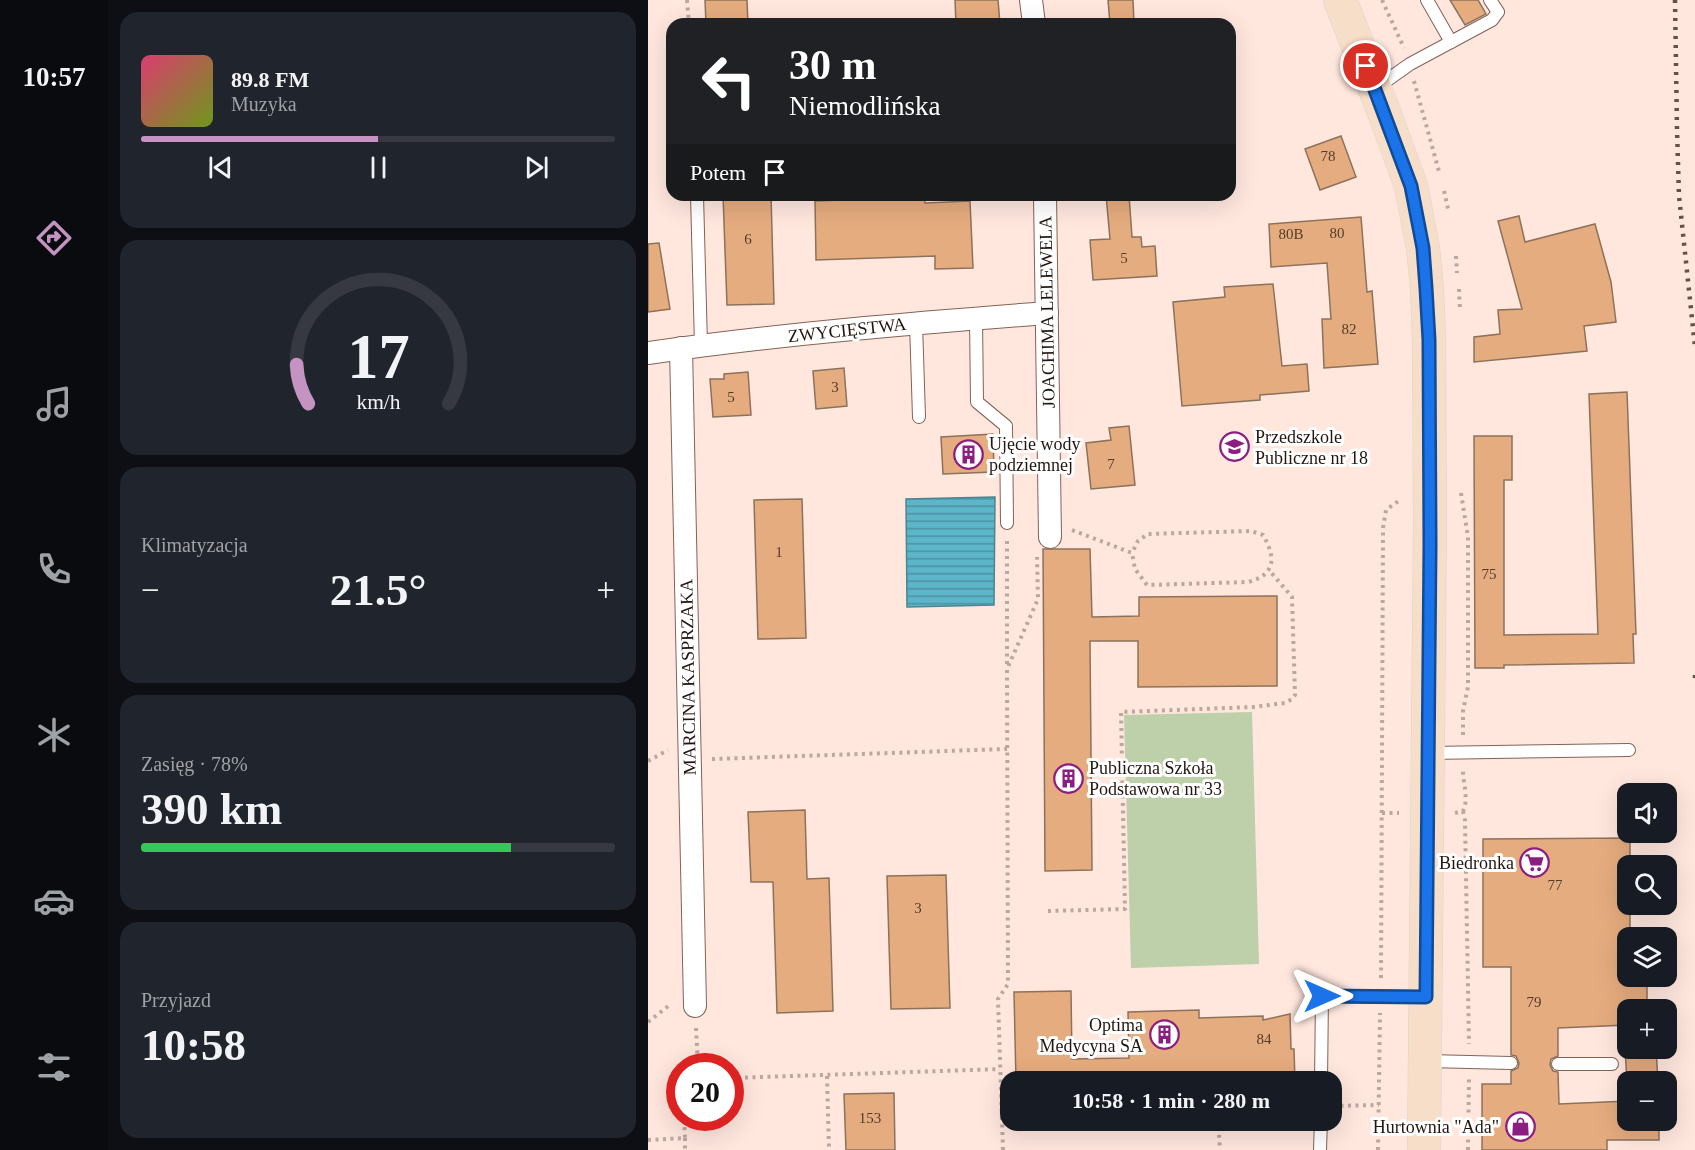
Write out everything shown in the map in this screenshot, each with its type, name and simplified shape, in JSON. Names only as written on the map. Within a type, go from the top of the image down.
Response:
[{"type":"main road","points":[[1340,0],[1411,186],[1423,248],[1426,288],[1429,340],[1430,524],[1425,1150]]},
{"type":"street","points":[[1031,0],[1033,18]]},
{"type":"street","name":"JOACHIMA LELEWELA","points":[[1045,201],[1047,313],[1059,532]]},
{"type":"street","name":"ZWYCIĘSTWA","points":[[648,353],[691,346],[916,323],[1047,313]]},
{"type":"street","name":"MARCINA KASPRZAKA","points":[[691,346],[690,760],[695,1006]]},
{"type":"lane","points":[[1427,0],[1451,42]]},
{"type":"lane","points":[[1375,88],[1410,64],[1492,20],[1498,12],[1490,0]]},
{"type":"lane","name":"MARCINA KASPRZAKA","points":[[691,346],[698,201]]},
{"type":"lane","points":[[976,318],[976,402],[1006,426],[1007,523]]},
{"type":"lane","points":[[916,323],[919,417]]},
{"type":"lane","points":[[1428,753],[1629,750]]},
{"type":"lane","points":[[1321,1071],[1322,996],[1426,997]]},
{"type":"lane","points":[[1426,1061],[1511,1063]]},
{"type":"lane","points":[[1558,1064],[1612,1064]]},
{"type":"lane","points":[[1320,1150],[1321,1131]]},
{"type":"path","points":[[687,0],[688,18]]},
{"type":"path","points":[[1401,499],[1386,510],[1383,528],[1382,813],[1401,813]]},
{"type":"path","points":[[744,1078],[1000,1069],[998,999],[1008,984],[1007,523]]},
{"type":"path","points":[[1251,531],[1263,535],[1272,559],[1269,570],[1261,579],[1248,582],[1147,585],[1135,569],[1132,553],[1138,541],[1148,534],[1251,531]]},
{"type":"path","points":[[1007,669],[1038,599],[1037,544],[1059,532],[1132,553]]},
{"type":"path","points":[[1048,911],[1125,909],[1121,712],[1253,707],[1285,704],[1292,699],[1294,695],[1292,597],[1269,570]]},
{"type":"path","points":[[690,760],[1007,749]]},
{"type":"path","points":[[1463,811],[1469,1062],[1468,1150]]},
{"type":"path","points":[[695,1006],[697,1053]]},
{"type":"path","points":[[827,1076],[829,1150]]},
{"type":"path","points":[[1342,1106],[1379,1106]]},
{"type":"path","points":[[685,1131],[685,1150]]},
{"type":"path","points":[[1002,1131],[1003,1150]]},
{"type":"path","points":[[1219,1131],[1220,1150]]},
{"type":"path","points":[[648,1140],[685,1138]]},
{"type":"green space","points":[[1252,712],[1259,964],[1131,968],[1124,715]]},
{"type":"water","points":[[995,497],[994,605],[907,607],[906,499]]},
{"type":"building","points":[[705,0],[747,0],[748,18],[706,18]]},
{"type":"building","points":[[955,0],[998,0],[1000,18],[956,18]]},
{"type":"building","points":[[1108,0],[1133,0],[1134,18],[1110,18]]},
{"type":"building","points":[[1450,0],[1478,0],[1486,14],[1465,25]]},
{"type":"building","points":[[1341,136],[1356,177],[1320,190],[1305,149]]},
{"type":"building","points":[[723,201],[771,201],[774,304],[727,305]]},
{"type":"building","points":[[815,201],[925,201],[925,203],[970,201],[973,268],[935,269],[935,256],[816,260]]},
{"type":"building","points":[[1107,201],[1129,201],[1132,237],[1141,237],[1142,247],[1155,246],[1157,276],[1093,280],[1090,240],[1110,239]]},
{"type":"building","points":[[1519,216],[1525,242],[1595,224],[1611,282],[1616,322],[1584,326],[1587,351],[1474,362],[1474,337],[1500,334],[1498,310],[1522,309],[1498,221]]},
{"type":"building","points":[[1361,217],[1367,292],[1372,291],[1378,364],[1324,368],[1322,319],[1331,319],[1327,263],[1271,267],[1269,224]]},
{"type":"building","points":[[659,243],[670,309],[648,312],[648,244]]},
{"type":"building","points":[[1273,284],[1282,366],[1307,364],[1309,391],[1260,395],[1260,400],[1182,406],[1173,302],[1225,297],[1224,287]]},
{"type":"building","points":[[844,368],[847,406],[816,409],[813,371]]},
{"type":"building","points":[[748,372],[751,415],[713,417],[710,379],[724,379],[724,374]]},
{"type":"building","points":[[1627,392],[1636,634],[1633,634],[1634,663],[1504,665],[1504,668],[1475,668],[1474,436],[1512,436],[1512,480],[1504,480],[1504,635],[1598,634],[1589,394]]},
{"type":"building","points":[[1129,426],[1135,485],[1091,489],[1086,443],[1111,440],[1109,428]]},
{"type":"building","name":"Ujęcie wody podziemnej","points":[[993,434],[994,472],[943,474],[941,437]]},
{"type":"building","points":[[802,499],[806,638],[758,639],[754,500]]},
{"type":"building","name":"Publiczna Szkoła Podstawowa nr 33","points":[[1043,549],[1090,549],[1092,617],[1139,616],[1139,597],[1277,596],[1277,686],[1138,687],[1138,641],[1090,641],[1092,870],[1045,871]]},
{"type":"building","points":[[805,810],[807,879],[829,878],[833,1011],[777,1013],[773,882],[751,882],[748,812]]},
{"type":"building","points":[[1617,838],[1617,843],[1630,843],[1630,855],[1617,855],[1617,915],[1630,915],[1630,927],[1617,927],[1617,987],[1647,987],[1647,999],[1617,999],[1617,1025],[1558,1028],[1558,1056],[1551,1059],[1550,1065],[1553,1071],[1558,1072],[1559,1104],[1617,1101],[1617,1131],[1659,1131],[1659,1140],[1607,1140],[1607,1150],[1482,1150],[1482,1084],[1511,1084],[1511,1071],[1518,1068],[1519,1063],[1516,1056],[1511,1055],[1511,967],[1483,967],[1483,839]]},
{"type":"building","points":[[946,875],[950,1008],[891,1009],[887,876]]},
{"type":"building","name":"Optima Medycyna SA","points":[[1071,991],[1072,1059],[1129,1058],[1128,1012],[1199,1010],[1199,1018],[1263,1016],[1263,1020],[1290,1014],[1291,1049],[1294,1049],[1295,1071],[1016,1071],[1014,992]]},
{"type":"building","points":[[1626,1059],[1657,1059],[1657,1071],[1626,1071]]},
{"type":"building","points":[[894,1093],[895,1150],[846,1150],[844,1094]]},
{"type":"railway","points":[[1675,0],[1679,196],[1695,347]]},
{"type":"place","name":"Przedszkole Publiczne nr 18","points":[[1234,447]]},
{"type":"place","name":"Ujęcie wody podziemnej","points":[[968,454]]},
{"type":"place","name":"Publiczna Szkoła Podstawowa nr 33","points":[[1068,778]]},
{"type":"place","name":"Biedronka","points":[[1535,863]]},
{"type":"place","name":"Optima Medycyna SA","points":[[1164,1035]]},
{"type":"place","name":"Hurtownia \"Ada\"","points":[[1520,1127]]},
{"type":"route","points":[[1322,996],[1426,997],[1430,545],[1429,340],[1426,288],[1423,248],[1411,186],[1366,66]]}]
